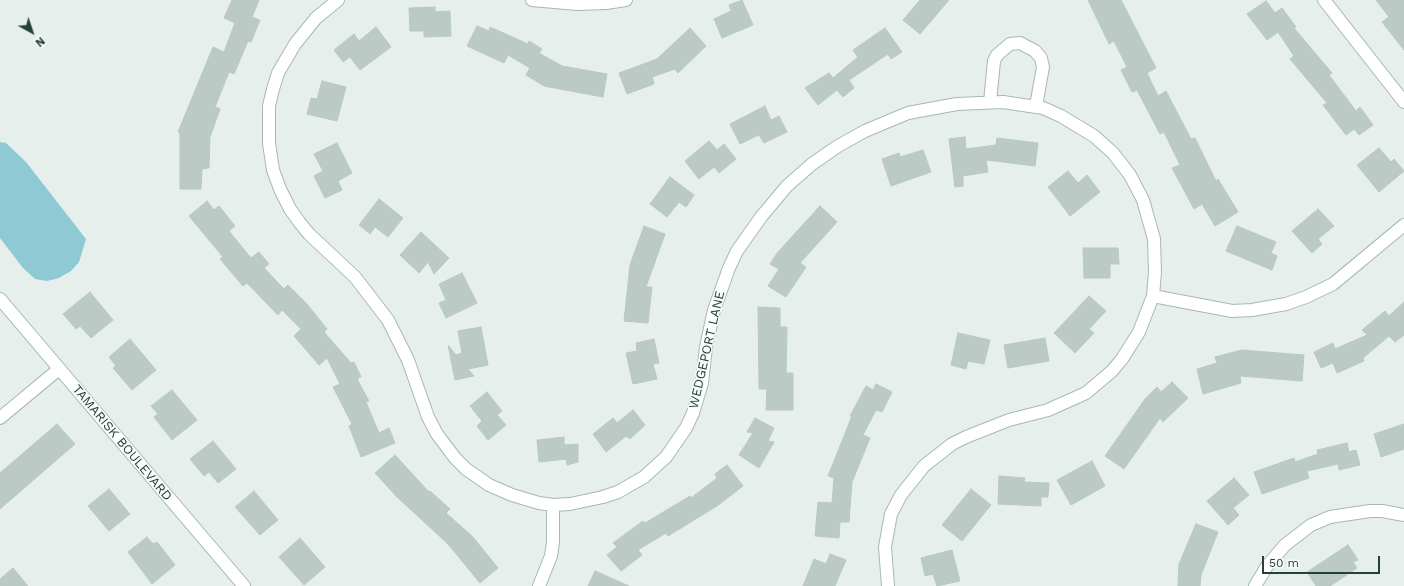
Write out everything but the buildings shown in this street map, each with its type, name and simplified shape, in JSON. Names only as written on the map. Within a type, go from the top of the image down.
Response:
[{"type":"street","name":"WEDGEPORT LANE","points":[[338,0],[316,18],[299,37],[278,73],[273,89],[269,106],[269,143],[274,170],[280,189],[290,209],[309,234],[355,277],[388,320],[408,360],[428,417],[437,434],[454,458],[478,478],[500,490],[526,500],[553,505],[570,504],[603,497],[630,486],[655,467],[676,444],[688,423],[699,396],[706,347],[714,310],[729,268],[749,233],[787,186],[812,164],[838,146],[865,131],[894,118],[941,106],[990,102],[1036,106],[1062,116],[1094,136],[1113,153],[1130,175],[1143,200],[1151,226],[1155,259],[1153,296],[1144,321],[1125,354],[1112,370],[1094,387],[1077,398],[1053,408],[1009,420],[966,437],[937,455],[919,471],[901,495],[891,514],[885,547],[888,586]]},
{"type":"street","points":[[532,0],[576,4],[606,3],[626,0]]},
{"type":"street","points":[[1324,0],[1404,102]]},
{"type":"street","points":[[990,102],[994,61],[997,54],[1010,44],[1020,43],[1035,51],[1041,58],[1042,72],[1036,106]]},
{"type":"street","points":[[1153,296],[1232,311],[1252,310],[1286,304],[1306,297],[1333,284],[1404,226]]},
{"type":"street","name":"TAMARISK BOULEVARD","points":[[0,299],[244,586]]},
{"type":"street","points":[[0,418],[59,369]]},
{"type":"street","points":[[540,586],[550,556],[553,505]]},
{"type":"street","points":[[1255,586],[1267,566],[1285,545],[1311,525],[1330,517],[1370,510],[1404,515]]},
{"type":"water","points":[[0,142],[6,143],[26,162],[86,239],[79,262],[71,271],[59,278],[47,281],[35,279],[23,268],[0,238]]}]
